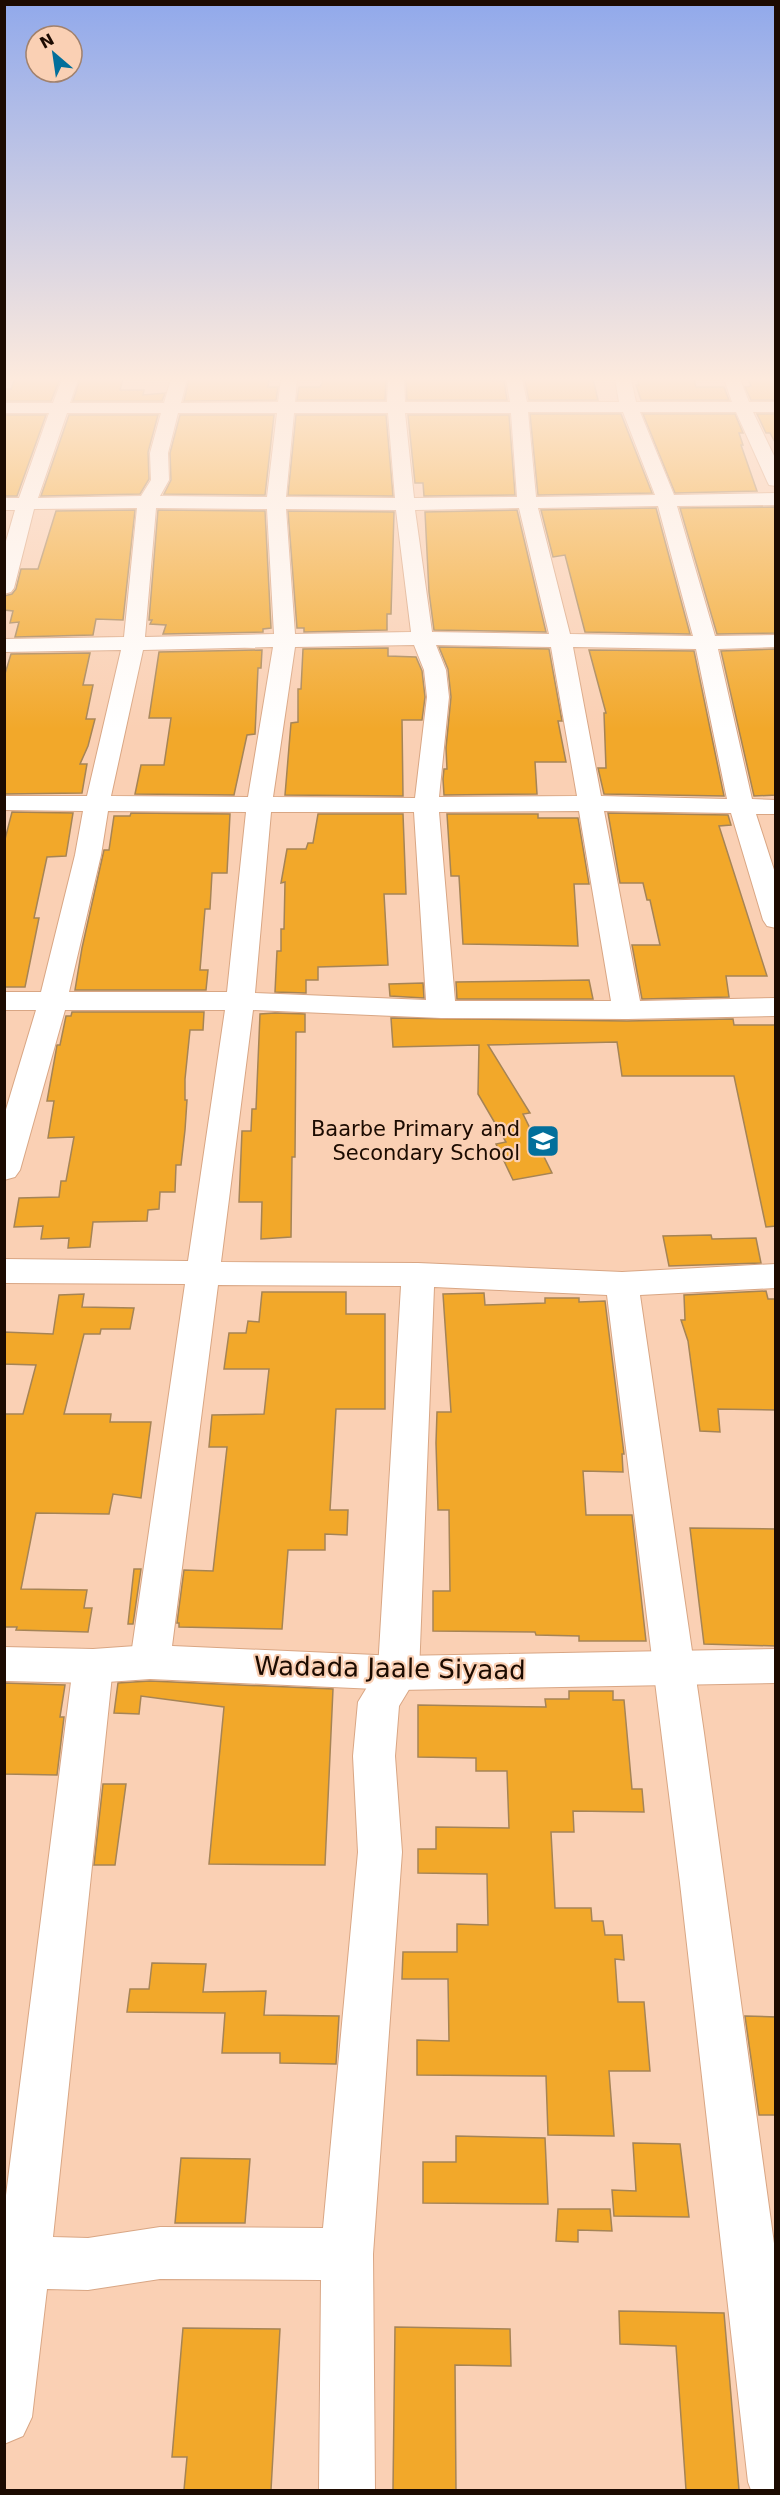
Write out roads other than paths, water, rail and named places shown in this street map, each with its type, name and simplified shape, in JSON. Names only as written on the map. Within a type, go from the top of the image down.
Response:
[{"type":"street","points":[[4,588],[29,495]]},
{"type":"street","points":[[4,1170],[53,1001],[88,855],[96,804],[134,643],[147,502],[151,495]]},
{"type":"street","points":[[150,1662],[201,1274],[240,1001],[259,805],[285,641],[277,540],[277,495]]},
{"type":"street","points":[[404,495],[422,638],[435,670],[438,697],[426,805],[441,1009]]},
{"type":"street","points":[[526,495],[561,640],[627,1010]]},
{"type":"street","points":[[665,495],[706,643],[741,807],[776,920]]},
{"type":"street","points":[[4,504],[276,502],[405,504],[666,499],[776,500]]},
{"type":"street","points":[[4,646],[422,638],[706,643],[776,641]]},
{"type":"street","points":[[4,802],[259,805],[590,803],[776,807]]},
{"type":"street","points":[[4,1001],[240,1001],[441,1009],[627,1010],[776,1007]]},
{"type":"street","points":[[4,1271],[418,1275],[622,1284],[776,1276]]},
{"type":"street","points":[[347,2490],[347,2254],[380,1852],[374,1756],[379,1702],[398,1673],[418,1275]]},
{"type":"street","points":[[622,1284],[675,1666],[776,2482]]},
{"type":"street","name":"Wadada Jaale Siyaad","points":[[4,1664],[93,1666],[150,1662],[398,1673],[675,1666],[776,1666]]},
{"type":"street","points":[[4,2417],[14,2262],[93,1666]]},
{"type":"street","points":[[14,2262],[88,2264],[160,2253],[347,2254]]},
{"type":"place","name":"Baarbe Primary and Secondary School","points":[[543,1141]]}]
